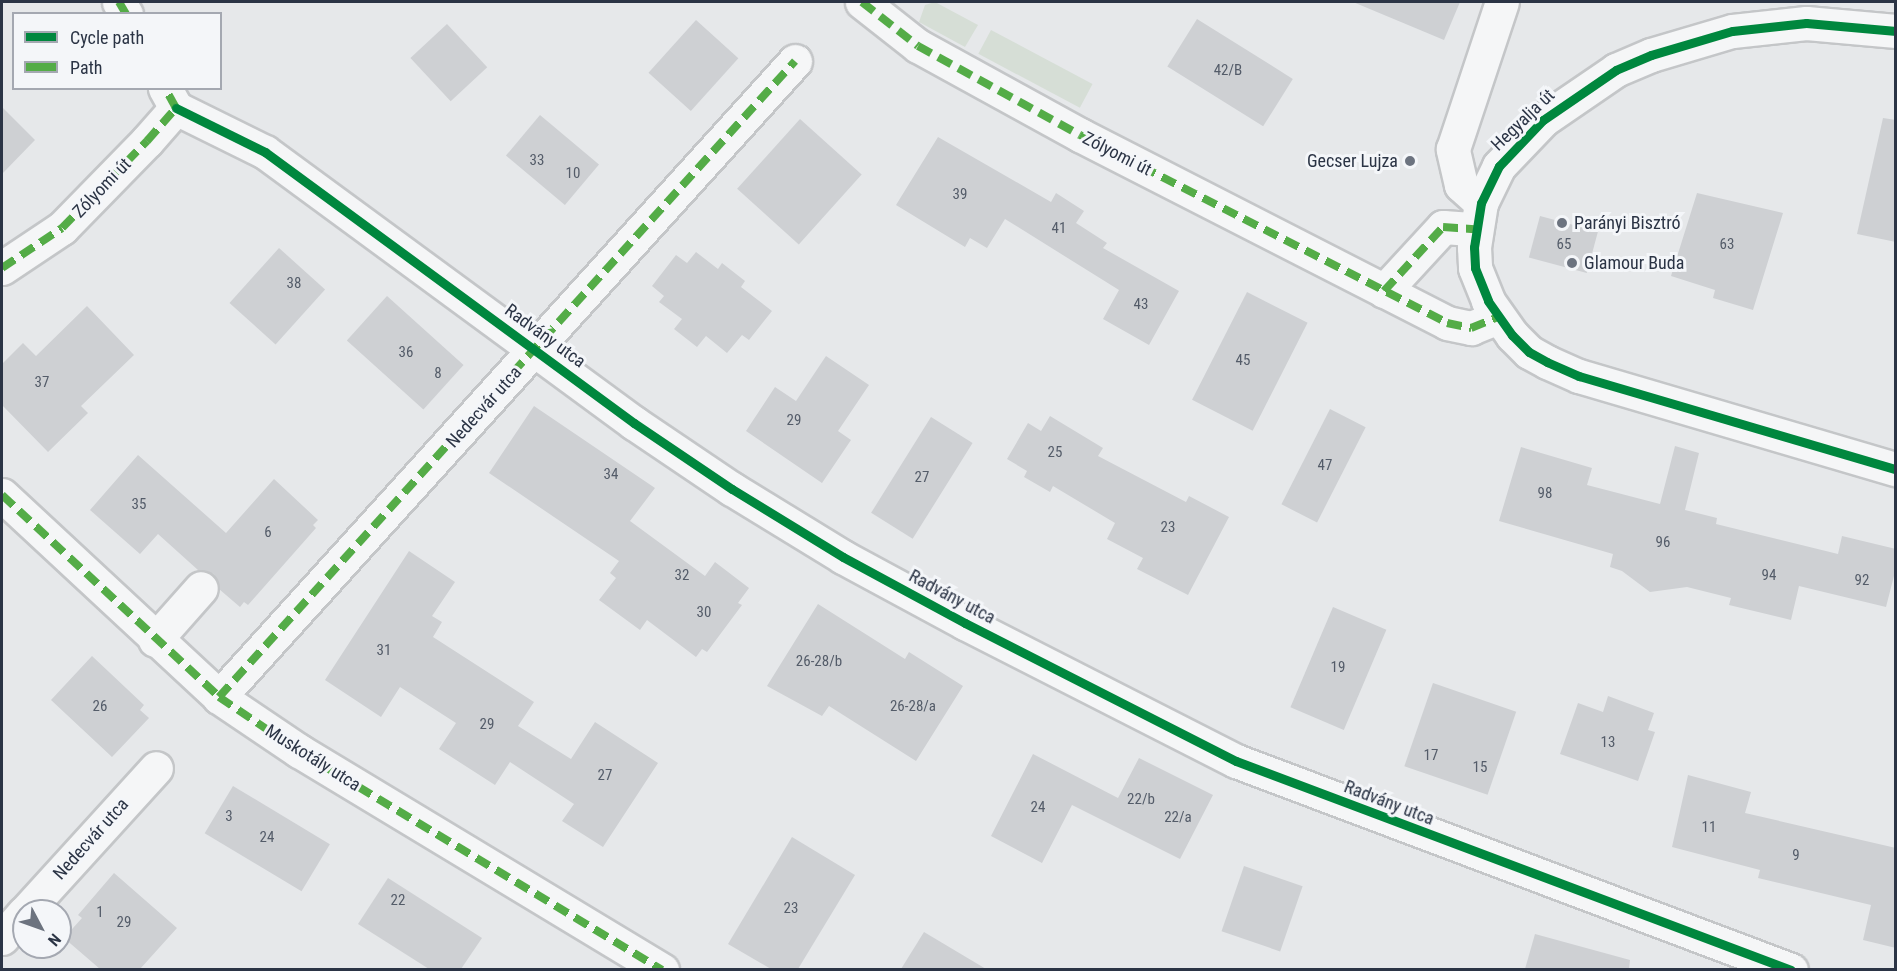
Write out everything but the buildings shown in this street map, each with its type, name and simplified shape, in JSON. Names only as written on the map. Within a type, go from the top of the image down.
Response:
[{"type":"street","name":"Zólyomi út","points":[[862,2],[895,31],[939,58],[1080,135],[1447,323],[1471,328],[1498,316]]},
{"type":"street","points":[[1384,291],[1443,227],[1478,216],[1461,185],[1453,149],[1502,2]]},
{"type":"street","name":"Hegyalja út","points":[[1896,31],[1806,23],[1732,31],[1650,55],[1592,84],[1543,120],[1499,166],[1478,216],[1475,268],[1481,286],[1498,316],[1529,352],[1580,376],[1896,469]]},
{"type":"street","name":"Nedecvár utca","points":[[219,697],[537,350],[795,61]]},
{"type":"street","name":"Zólyomi út","points":[[2,268],[62,228],[104,188],[170,98]]},
{"type":"street","name":"Radvány utca","points":[[170,98],[265,152],[732,489],[843,557],[1236,761],[1791,969]]},
{"type":"street","name":"Muskotály utca","points":[[2,495],[155,640],[219,697],[298,751],[662,969]]},
{"type":"street","points":[[155,640],[201,588]]},
{"type":"street","name":"Nedecvár utca","points":[[37,899],[156,768]]},
{"type":"street","name":"Nedecvár utca","points":[[2,938],[12,927]]},
{"type":"shaded area","points":[[935,2],[978,25],[965,47],[919,22],[925,5]]},
{"type":"shaded area","points":[[991,30],[1093,84],[1080,108],[978,54]]},
{"type":"marked path","points":[[119,2],[125,12]]},
{"type":"marked path","points":[[862,2],[918,46],[1080,135],[1447,323],[1471,328],[1498,317]]},
{"type":"marked path","points":[[219,697],[795,61]]},
{"type":"marked path","points":[[2,268],[62,228],[147,141],[176,108],[166,90]]},
{"type":"marked path","points":[[1384,291],[1443,227],[1475,229]]},
{"type":"marked path","points":[[2,495],[219,697],[299,751],[662,970]]},
{"type":"cycle path","points":[[1896,31],[1806,23],[1732,31],[1651,55],[1616,70],[1543,120],[1499,166],[1481,203],[1474,247],[1475,268],[1488,301],[1512,335],[1529,352],[1547,362],[1579,376],[1896,469]]},
{"type":"cycle path","points":[[176,108],[265,152],[634,423],[732,489],[843,557],[965,623],[1236,761],[1791,970]]},
{"type":"place","name":"Gecser Lujza","points":[[1410,161]]},
{"type":"place","name":"Parányi Bisztró","points":[[1562,223]]},
{"type":"place","name":"Glamour Buda","points":[[1572,263]]}]
